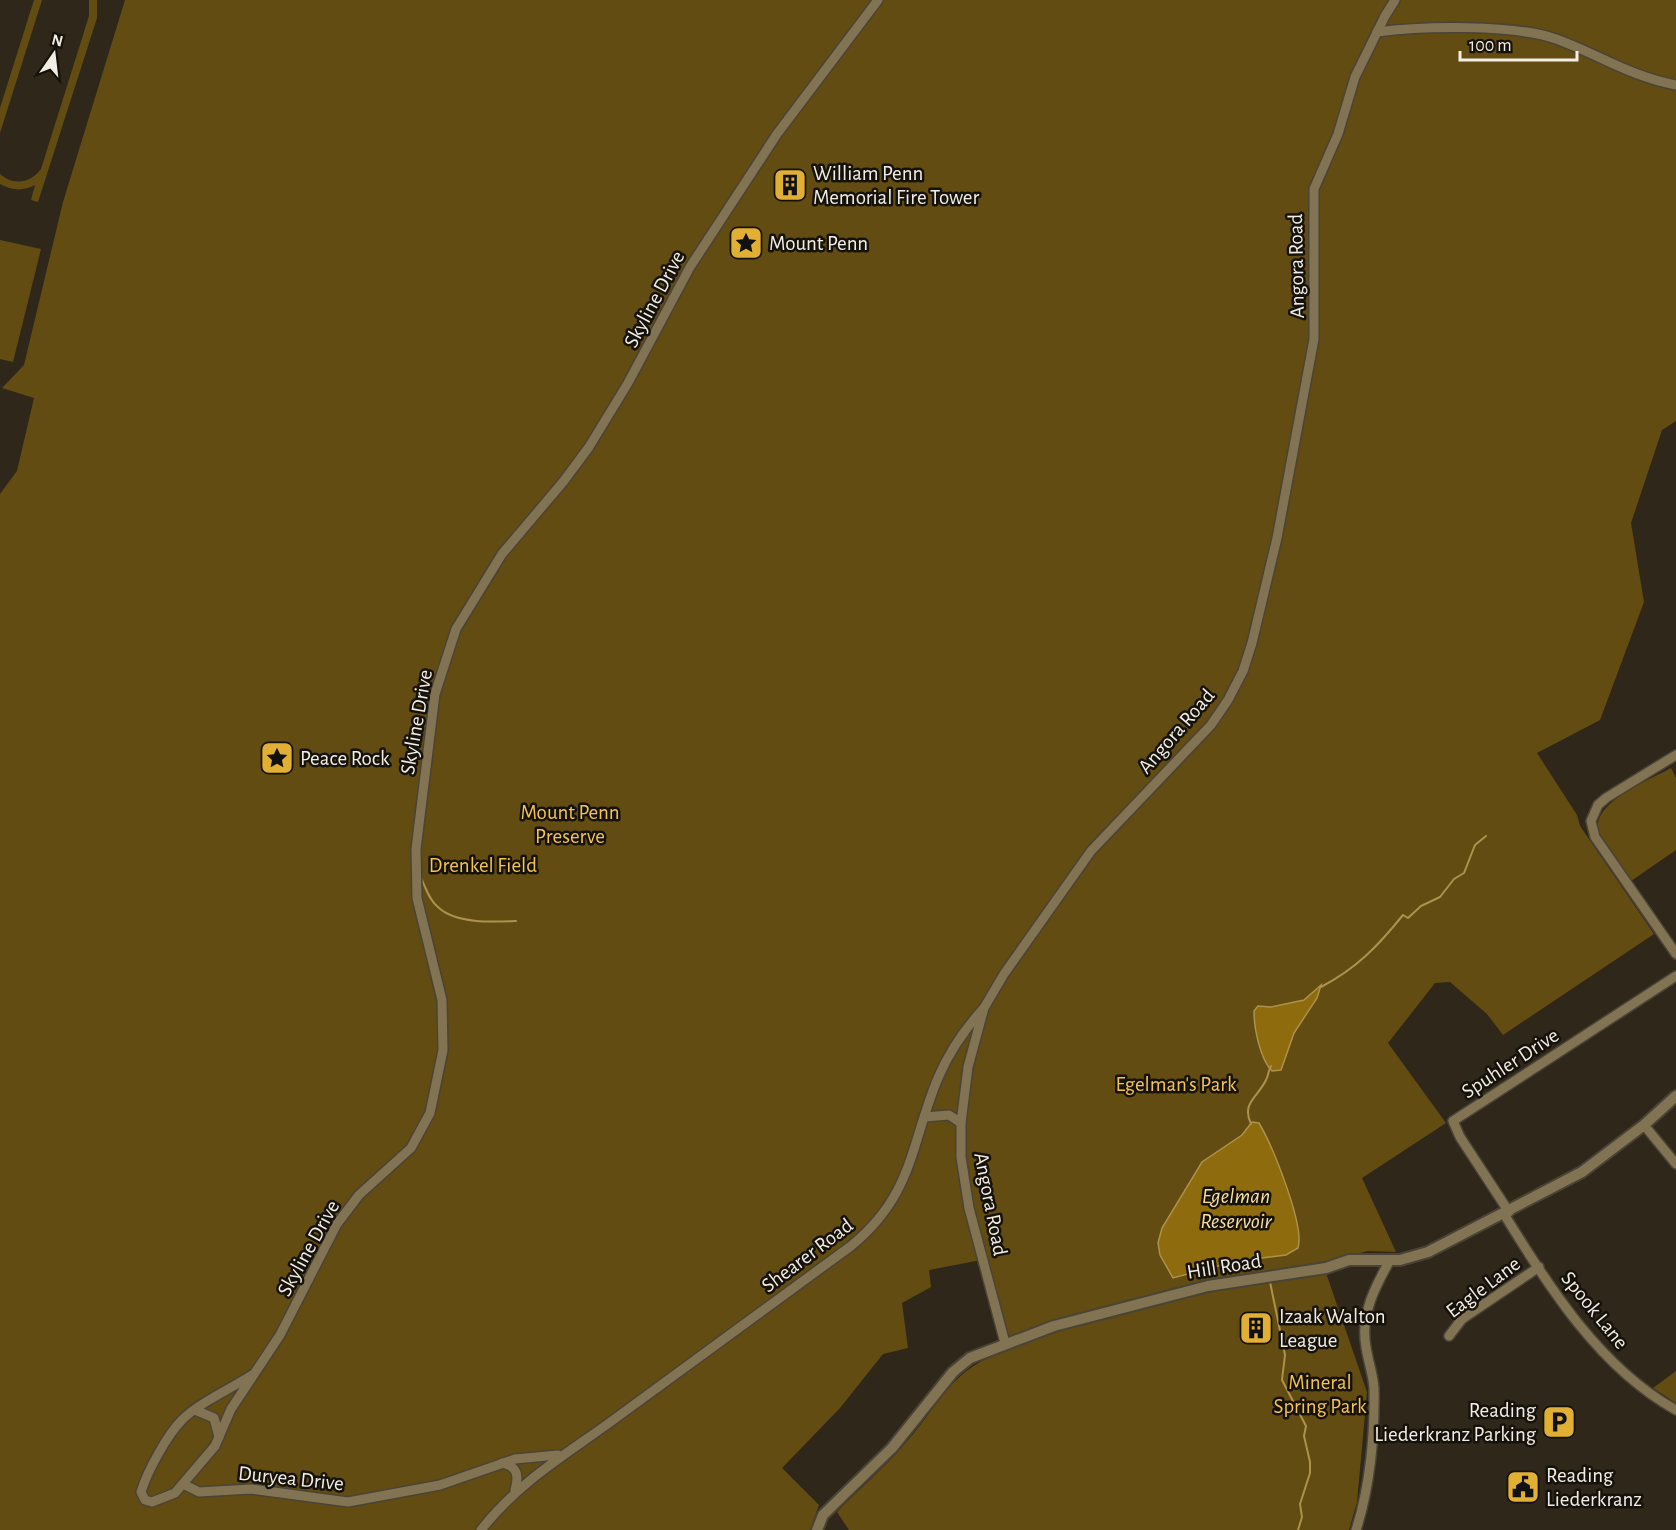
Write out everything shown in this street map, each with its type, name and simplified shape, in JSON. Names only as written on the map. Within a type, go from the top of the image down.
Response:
[{"type":"street","name":"Skyline Drive","points":[[252,1375],[182,1419],[165,1444],[144,1483],[142,1498],[152,1502],[168,1497],[183,1484],[219,1439],[231,1409],[280,1335],[342,1217],[359,1195],[411,1148],[424,1126],[433,1103],[443,1050],[442,1000],[417,898],[416,849],[435,694],[456,629],[502,554],[563,482],[589,447],[628,383],[690,267],[777,134],[878,0]]},
{"type":"street","name":"Angora Road","points":[[1005,1343],[965,1191],[961,1123],[968,1067],[984,1008],[1004,974],[1091,851],[1211,725],[1228,700],[1243,671],[1277,538],[1314,339],[1314,189],[1338,134],[1355,77],[1395,0]]},
{"type":"street","points":[[1377,32],[1517,30],[1554,38],[1614,66],[1676,84]]},
{"type":"street","points":[[1676,755],[1606,798],[1598,806],[1591,821],[1600,845],[1676,954]]},
{"type":"street","name":"Spuhler Drive","points":[[1506,1213],[1460,1137],[1453,1121],[1676,976]]},
{"type":"street","name":"Shearer Road","points":[[559,1455],[604,1427],[858,1240],[881,1216],[898,1190],[914,1156],[938,1077],[955,1044],[984,1008]]},
{"type":"street","name":"Hill Road","points":[[817,1530],[823,1515],[892,1448],[958,1367],[970,1358],[1005,1343],[1117,1308],[1208,1286],[1326,1268],[1349,1260],[1390,1260],[1428,1252],[1582,1172],[1644,1125],[1676,1095]]},
{"type":"street","points":[[925,1116],[949,1115],[961,1123]]},
{"type":"street","points":[[1644,1125],[1676,1164]]},
{"type":"street","name":"Spook Lane","points":[[1506,1213],[1539,1267],[1591,1338],[1610,1359],[1676,1410]]},
{"type":"street","points":[[1356,1530],[1363,1509],[1373,1400],[1372,1373],[1366,1350],[1365,1327],[1370,1302],[1390,1260]]},
{"type":"street","name":"Eagle Lane","points":[[1449,1336],[1462,1319],[1539,1267]]},
{"type":"street","points":[[195,1410],[214,1418],[219,1429],[219,1439]]},
{"type":"street","points":[[481,1530],[516,1490],[559,1455]]},
{"type":"street","name":"Duryea Drive","points":[[183,1484],[199,1491],[258,1490],[348,1502],[440,1485],[500,1463],[559,1455]]},
{"type":"street","points":[[500,1463],[514,1468],[518,1474],[516,1490]]},
{"type":"green space","points":[[34,0],[42,0],[0,133],[0,108]]},
{"type":"green space","points":[[89,0],[97,0],[97,18],[38,202],[31,200],[35,185],[22,189],[9,188],[0,184],[0,174],[10,180],[22,181],[37,174],[41,169],[89,16]]},
{"type":"green space","name":"Mount Penn Preserve","points":[[125,0],[1676,0],[1676,421],[1662,430],[1631,523],[1644,602],[1600,720],[1537,753],[1577,815],[1580,826],[1654,934],[1503,1035],[1487,1014],[1450,982],[1435,983],[1388,1043],[1446,1123],[1362,1178],[1396,1252],[1368,1251],[1325,1262],[1326,1273],[1367,1392],[1357,1502],[1349,1530],[849,1530],[837,1512],[916,1431],[960,1377],[974,1366],[1012,1349],[986,1259],[929,1270],[931,1287],[902,1303],[908,1348],[883,1354],[840,1408],[782,1468],[819,1505],[810,1530],[0,1530],[0,494],[17,471],[34,398],[2,388],[24,365],[63,202]]},
{"type":"green space","points":[[0,240],[41,249],[13,362],[0,359]]},
{"type":"green space","points":[[1671,768],[1676,778],[1676,850],[1631,881],[1605,847],[1599,835],[1598,823],[1602,813],[1622,794]]},
{"type":"green space","points":[[1676,1371],[1676,1403],[1653,1388]]},
{"type":"water","points":[[1321,985],[1317,998],[1294,1033],[1281,1070],[1272,1071],[1258,1043],[1254,1011],[1258,1006],[1271,1007],[1304,1000]]},
{"type":"water","name":"Egelman Reservoir","points":[[1252,1122],[1259,1123],[1286,1185],[1297,1222],[1298,1248],[1286,1255],[1237,1261],[1173,1278],[1160,1255],[1158,1243],[1162,1228],[1202,1162],[1242,1135]]},
{"type":"waterway","points":[[1321,987],[1366,956],[1403,915],[1408,918],[1421,906],[1440,897],[1454,879],[1464,873],[1475,845],[1486,836]]},
{"type":"waterway","points":[[421,878],[432,901],[445,913],[475,921],[516,921]]},
{"type":"waterway","points":[[1251,1124],[1248,1117],[1249,1105],[1263,1086],[1271,1066]]},
{"type":"waterway","points":[[1270,1282],[1285,1355],[1282,1380],[1306,1426],[1304,1436],[1310,1473],[1300,1504],[1302,1517],[1298,1530]]},
{"type":"place","name":"William Penn Memorial Fire Tower","points":[[790,185]]},
{"type":"place","name":"Mount Penn","points":[[746,243]]},
{"type":"place","name":"Peace Rock","points":[[277,758]]},
{"type":"place","name":"Izaak Walton League","points":[[1256,1328]]},
{"type":"place","name":"Reading Liederkranz Parking","points":[[1559,1422]]},
{"type":"place","name":"Reading Liederkranz","points":[[1523,1487]]},
{"type":"park label","name":"Drenkel Field","points":[[483,865]]},
{"type":"park label","name":"Egelman's Park","points":[[1176,1084]]},
{"type":"park label","name":"Mineral Spring Park","points":[[1320,1394]]}]
